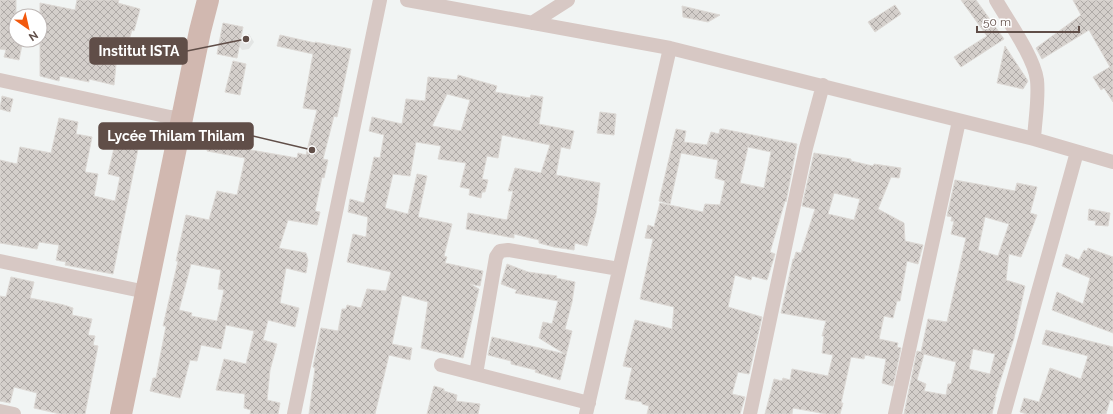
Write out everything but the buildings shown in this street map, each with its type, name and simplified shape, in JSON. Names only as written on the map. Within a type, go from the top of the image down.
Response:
[{"type":"main road","points":[[176,118],[193,0]]},
{"type":"main road","points":[[108,414],[140,290],[176,118],[208,0]]},
{"type":"main road","points":[[121,414],[140,290]]},
{"type":"street","points":[[294,414],[380,0]]},
{"type":"street","points":[[407,0],[670,48],[823,85],[1034,139],[1113,162]]},
{"type":"street","points":[[532,22],[568,0]]},
{"type":"street","points":[[996,0],[1034,65],[1037,80],[1037,98],[1034,139]]},
{"type":"street","points":[[441,365],[588,408],[670,48]]},
{"type":"street","points":[[0,80],[176,118]]},
{"type":"street","points":[[750,414],[806,148],[823,85]]},
{"type":"street","points":[[895,414],[960,121]]},
{"type":"street","points":[[1004,414],[1077,152]]},
{"type":"street","points":[[476,374],[496,256],[500,251],[508,250],[619,269]]},
{"type":"street","points":[[0,261],[140,290]]},
{"type":"street","points":[[0,411],[14,414]]},
{"type":"shaded area","points":[[249,34],[254,42],[249,49],[242,50],[237,43],[242,35]]},
{"type":"place","name":"Institut ISTA","points":[[246,39]]},
{"type":"place","name":"Lycée Thilam Thilam","points":[[312,150]]}]
